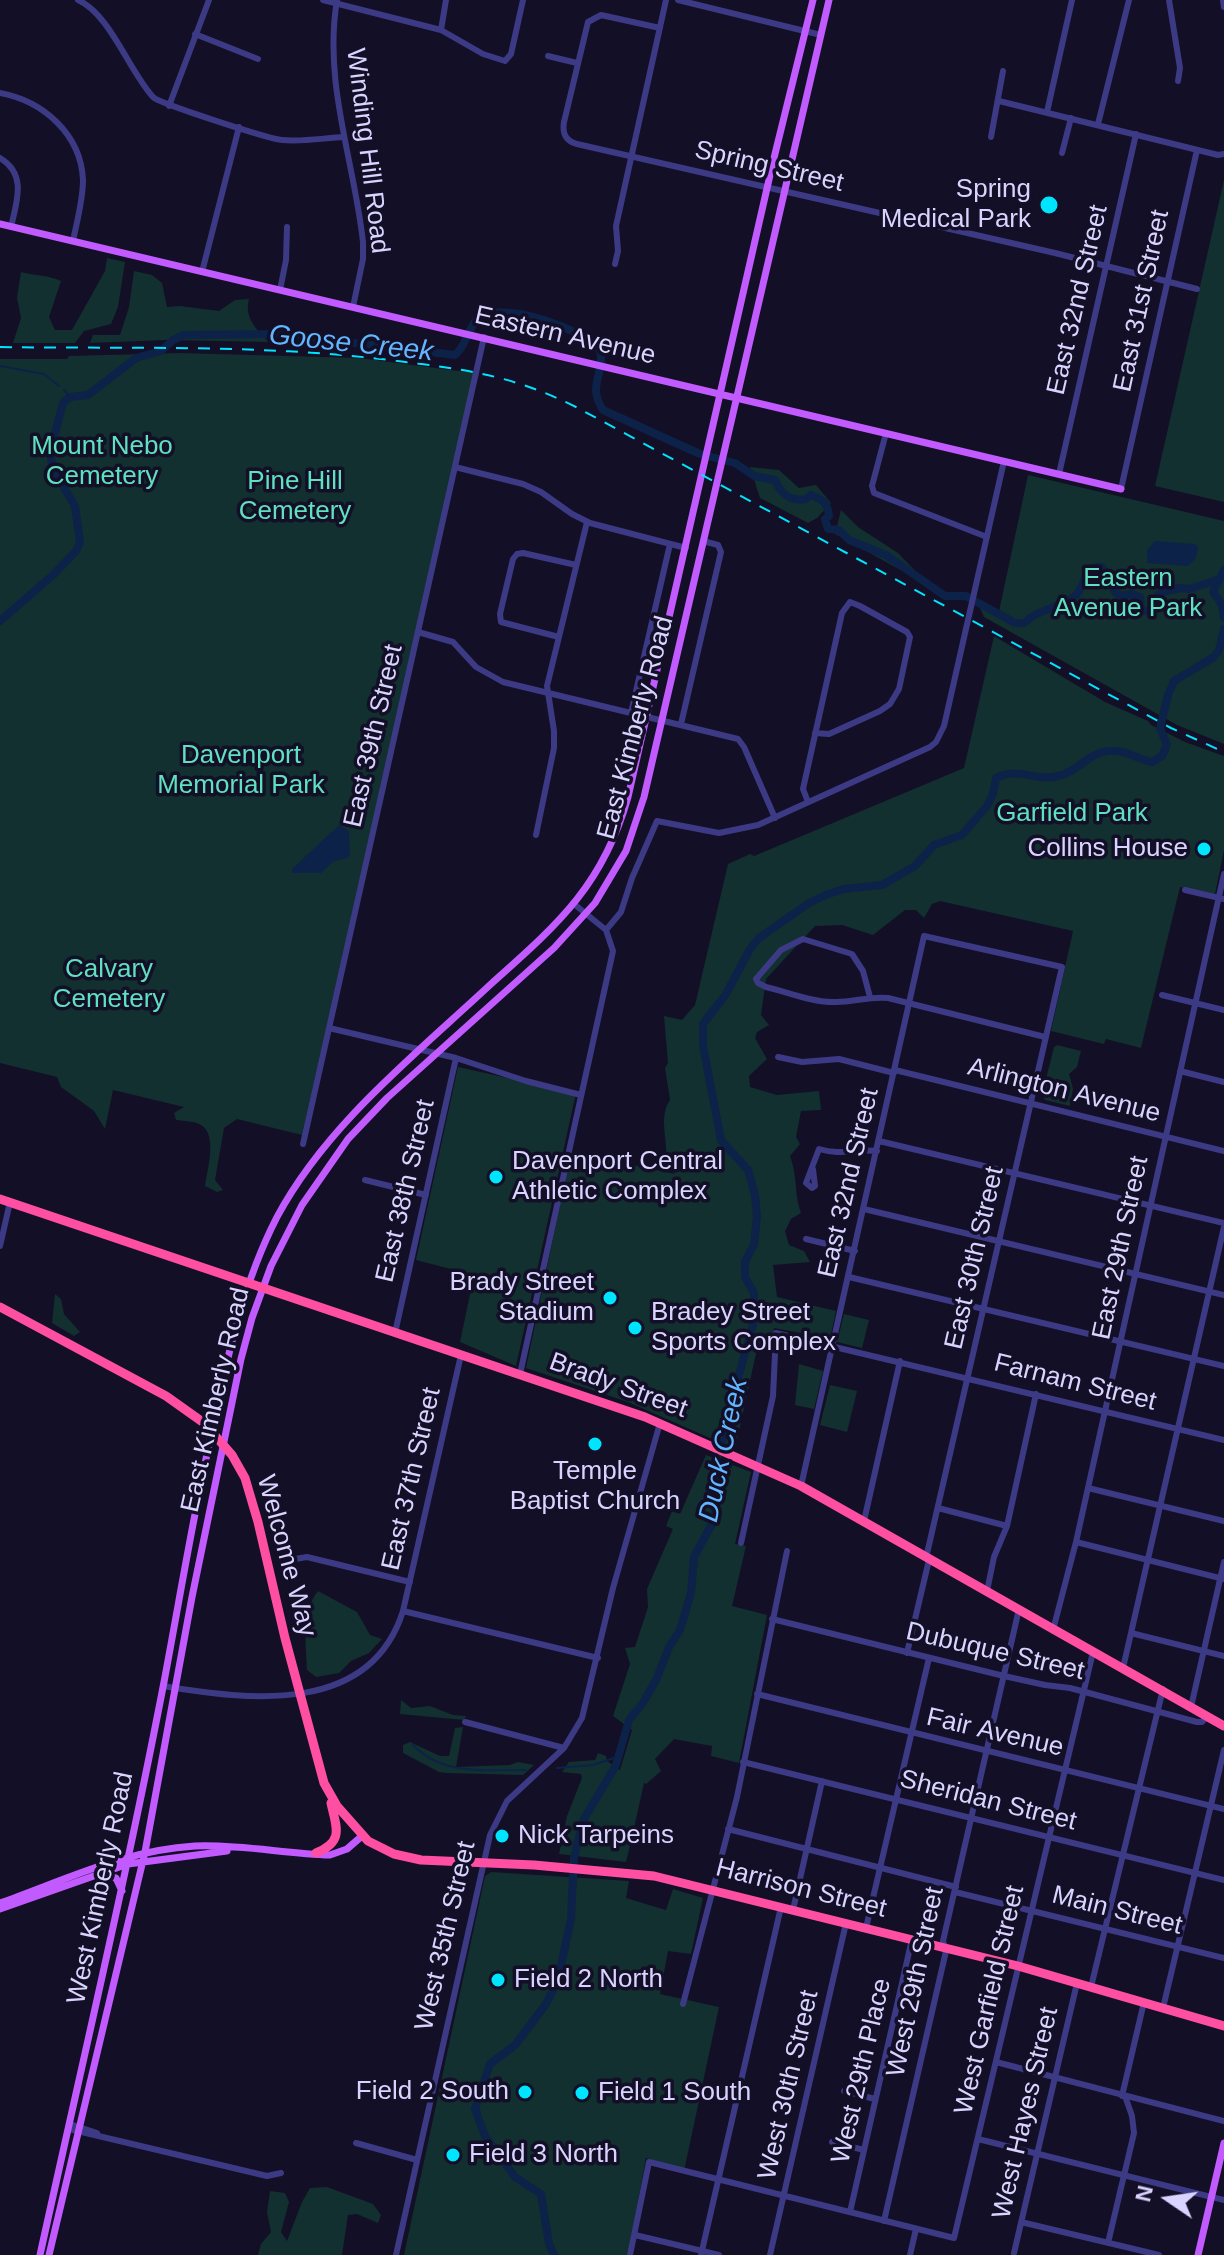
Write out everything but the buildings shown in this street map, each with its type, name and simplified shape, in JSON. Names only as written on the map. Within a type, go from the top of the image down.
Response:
[{"type":"highway","name":"Brady Street","points":[[5,1200],[660,1423],[759,1465],[864,1521],[1224,1726]]},
{"type":"highway","name":"Welcome Way","points":[[0,1307],[166,1396],[212,1431],[239,1466],[251,1496],[318,1764],[331,1796],[362,1836]]},
{"type":"highway","points":[[316,1853],[333,1844],[338,1828],[331,1796]]},
{"type":"highway","name":"Harrison Street","points":[[362,1836],[381,1848],[409,1858],[654,1876],[1018,1966],[1224,2026]]},
{"type":"main road","name":"East Kimberly Road","points":[[193,1528],[234,1329],[249,1283],[278,1216],[300,1178],[346,1121],[561,920],[597,873],[615,835],[628,797],[813,0]]},
{"type":"main road","name":"East Kimberly Road","points":[[206,1531],[241,1359],[262,1288],[280,1245],[325,1169],[348,1139],[387,1098],[554,948],[586,914],[618,867],[631,837],[644,797],[829,0]]},
{"type":"main road","name":"Eastern Avenue","points":[[0,224],[1121,489]]},
{"type":"main road","name":"West Kimberly Road","points":[[49,2255],[193,1528]]},
{"type":"main road","name":"West Kimberly Road","points":[[40,2255],[143,1862],[206,1531]]},
{"type":"main road","points":[[151,1821],[154,1842],[167,1850]]},
{"type":"main road","points":[[3,1906],[94,1875],[145,1852],[194,1846],[337,1854],[362,1836]]},
{"type":"main road","points":[[3,1906],[129,1860],[143,1862],[241,1849]]},
{"type":"main road","points":[[94,1875],[114,1877],[121,1885],[122,1892]]},
{"type":"main road","points":[[1198,2255],[1224,2143]]},
{"type":"street","points":[[78,0],[88,6],[107,28],[153,97],[169,106],[283,140],[344,137]]},
{"type":"street","points":[[169,106],[209,0]]},
{"type":"street","points":[[323,0],[441,30],[483,54],[508,60],[523,0]]},
{"type":"street","points":[[441,30],[446,0]]},
{"type":"street","points":[[615,264],[618,251],[616,226],[666,0]]},
{"type":"street","points":[[678,0],[821,35]]},
{"type":"street","points":[[1047,112],[1072,0]]},
{"type":"street","points":[[1098,124],[1129,0]]},
{"type":"street","points":[[1169,0],[1180,68],[1178,81]]},
{"type":"street","points":[[1223,0],[1224,7]]},
{"type":"street","name":"Winding Hill Road","points":[[337,2],[332,67],[363,242],[363,259],[353,307]]},
{"type":"street","points":[[548,56],[577,63],[586,26],[597,16],[660,28]]},
{"type":"street","points":[[195,34],[258,59]]},
{"type":"street","name":"Spring Street","points":[[577,63],[563,127],[567,138],[577,144],[1197,289]]},
{"type":"street","points":[[991,137],[1003,71]]},
{"type":"street","points":[[0,93],[32,101],[57,122],[74,148],[83,180],[73,241]]},
{"type":"street","points":[[999,101],[1224,154]]},
{"type":"street","points":[[1062,153],[1071,118]]},
{"type":"street","points":[[202,272],[239,127]]},
{"type":"street","name":"East 32nd Street","points":[[1059,474],[1136,134]]},
{"type":"street","name":"East 31st Street","points":[[1121,489],[1197,150]]},
{"type":"street","points":[[0,158],[8,163],[19,181],[11,227]]},
{"type":"street","points":[[280,290],[286,260],[287,227]]},
{"type":"street","name":"East 39th Street","points":[[303,1144],[484,337]]},
{"type":"street","points":[[886,433],[872,489],[874,493],[987,537]]},
{"type":"street","points":[[606,930],[621,912],[656,822],[661,820],[712,832],[730,832],[775,818],[908,758],[936,742],[944,726],[1004,461]]},
{"type":"street","points":[[455,467],[523,484],[587,522],[686,548]]},
{"type":"street","points":[[536,835],[554,748],[547,686],[587,522]]},
{"type":"street","points":[[681,724],[721,548],[703,541]]},
{"type":"street","points":[[631,713],[670,544]]},
{"type":"street","points":[[559,637],[508,625],[501,622],[500,614],[513,559],[517,554],[576,565]]},
{"type":"street","points":[[808,802],[803,789],[815,733],[844,607],[850,602],[910,637],[899,689],[885,708],[829,734],[815,733]]},
{"type":"street","points":[[418,632],[453,642],[488,676],[732,736],[742,742],[775,818]]},
{"type":"street","name":"East 29th Street","points":[[1053,1630],[1076,1542],[1195,1003],[1221,899],[1224,874]]},
{"type":"street","points":[[1185,890],[1221,899]]},
{"type":"street","points":[[520,1374],[613,951],[606,930],[574,904]]},
{"type":"street","name":"East 32nd Street","points":[[801,1486],[924,936]]},
{"type":"street","name":"East 30th Street","points":[[907,1653],[1062,967],[924,936]]},
{"type":"street","points":[[870,997],[863,971],[852,954],[803,939],[788,946],[757,978],[758,983],[821,1000],[837,1002],[870,997],[909,1003],[1045,1037]]},
{"type":"street","points":[[1162,995],[1224,1010]]},
{"type":"street","points":[[329,1028],[456,1058],[581,1095]]},
{"type":"street","name":"Arlington Avenue","points":[[778,1057],[802,1062],[839,1059],[1224,1151]]},
{"type":"street","name":"East 38th Street","points":[[395,1333],[456,1058]]},
{"type":"street","points":[[1180,1071],[1224,1082]]},
{"type":"street","points":[[879,1141],[1224,1225],[1123,1668]]},
{"type":"street","points":[[813,1169],[819,1149],[841,1154],[861,1149],[877,1151]]},
{"type":"street","points":[[365,1180],[426,1195]]},
{"type":"street","points":[[0,1246],[5,1200]]},
{"type":"street","points":[[864,1209],[1224,1295]]},
{"type":"street","points":[[806,1239],[855,1251]]},
{"type":"street","points":[[849,1277],[1224,1366]]},
{"type":"street","name":"Farnam Street","points":[[759,1465],[773,1396],[776,1333],[1224,1440]]},
{"type":"street","name":"East 37th Street","points":[[299,1693],[331,1687],[357,1676],[376,1660],[392,1639],[403,1611],[461,1355]]},
{"type":"street","points":[[864,1521],[900,1361]]},
{"type":"street","points":[[987,1591],[994,1557],[1007,1526],[1036,1394]]},
{"type":"street","name":"West 35th Street","points":[[396,2255],[482,1864],[493,1828],[507,1801],[564,1748],[584,1713],[613,1588],[660,1423]]},
{"type":"street","points":[[741,1543],[759,1465]]},
{"type":"street","points":[[1088,1488],[1224,1521]]},
{"type":"street","points":[[938,1508],[1007,1526]]},
{"type":"street","points":[[193,1528],[206,1531]]},
{"type":"street","points":[[1076,1542],[1222,1578]]},
{"type":"street","points":[[683,2004],[728,1829],[787,1551]]},
{"type":"street","points":[[295,1559],[307,1557],[410,1582]]},
{"type":"street","points":[[1191,1707],[1224,1562]]},
{"type":"street","points":[[987,1751],[1019,1609]]},
{"type":"street","points":[[403,1611],[598,1658]]},
{"type":"street","name":"Dubuque Street","points":[[772,1619],[1004,1676],[1084,1691],[1199,1722],[1207,1716]]},
{"type":"street","points":[[1131,1633],[1224,1656]]},
{"type":"street","name":"West Garfield Street","points":[[916,2229],[954,2238],[1093,1652]]},
{"type":"street","points":[[866,1928],[929,1658]]},
{"type":"street","points":[[163,1686],[222,1695],[299,1693]]},
{"type":"street","name":"West Hayes Street","points":[[1091,1987],[1163,1689]]},
{"type":"street","name":"Fair Avenue","points":[[757,1694],[1224,1809]]},
{"type":"street","points":[[465,1722],[564,1748]]},
{"type":"street","points":[[1163,2008],[1224,1750]]},
{"type":"street","name":"West 29th Street","points":[[884,2221],[987,1751]]},
{"type":"street","name":"Sheridan Street","points":[[743,1762],[1224,1880]]},
{"type":"street","points":[[793,1910],[822,1781]]},
{"type":"street","name":"Main Street","points":[[728,1829],[881,1867],[1031,1911],[1224,1958]]},
{"type":"street","points":[[702,2253],[781,1907]]},
{"type":"street","name":"West 30th Street","points":[[770,2255],[846,1923]]},
{"type":"street","name":"West 29th Place","points":[[850,2212],[912,1939]]},
{"type":"street","name":"West Hayes Street","points":[[1014,2253],[1077,1983]]},
{"type":"street","points":[[1108,2243],[1134,2133],[1132,2116],[1124,2096],[1144,2002]]},
{"type":"street","points":[[996,2062],[1224,2121]]},
{"type":"street","points":[[844,2091],[875,2099]]},
{"type":"street","points":[[74,2127],[111,2139],[267,2176],[281,2173]]},
{"type":"street","points":[[978,2139],[1224,2200]]},
{"type":"street","points":[[832,2142],[864,2150]]},
{"type":"street","points":[[356,2143],[417,2160]]},
{"type":"street","points":[[630,2255],[649,2162],[916,2229],[910,2255]]},
{"type":"street","points":[[1021,2222],[1159,2255]]},
{"type":"street","points":[[635,2235],[719,2255]]},
{"type":"green space","points":[[1224,180],[1224,502],[1155,486]]},
{"type":"green space","points":[[107,258],[125,262],[118,307],[111,324],[84,331],[75,343],[13,343],[21,318],[17,298],[21,272],[61,281],[49,317],[55,330],[72,330],[105,271]]},
{"type":"green space","points":[[134,271],[152,275],[162,283],[167,307],[219,311],[235,300],[249,299],[250,318],[269,342],[167,340],[90,343],[93,335],[120,335],[129,307]]},
{"type":"green space","points":[[180,353],[359,358],[474,373],[302,1135],[237,1119],[224,1128],[215,1180],[223,1190],[217,1192],[205,1186],[209,1136],[199,1124],[176,1120],[174,1113],[184,1107],[113,1090],[105,1129],[94,1111],[61,1087],[57,1077],[0,1063],[0,359]]},
{"type":"green space","points":[[750,467],[779,470],[799,488],[816,485],[831,503],[808,523],[760,498]]},
{"type":"green space","name":"Eastern Avenue Park","points":[[1028,475],[1224,521],[1224,744],[1177,725],[984,617],[979,606],[998,616]]},
{"type":"green space","points":[[841,510],[858,527],[898,553],[922,578],[917,579],[835,534]]},
{"type":"green space","name":"Garfield Park","points":[[994,636],[1105,702],[1185,742],[1224,756],[1224,850],[1215,894],[1180,887],[1141,1048],[1106,1039],[1104,1044],[1051,1031],[1073,931],[940,901],[932,904],[924,918],[916,910],[905,910],[873,935],[842,925],[815,926],[766,979],[761,1015],[769,1025],[757,1032],[755,1038],[767,1059],[749,1076],[750,1087],[777,1095],[819,1091],[821,1110],[801,1111],[796,1137],[800,1144],[790,1156],[801,1213],[791,1219],[785,1231],[789,1245],[804,1251],[810,1262],[773,1265],[777,1297],[836,1311],[830,1339],[774,1328],[772,1343],[757,1349],[735,1449],[628,1402],[526,1368],[571,1152],[675,1174],[665,1164],[664,1115],[670,1100],[665,1068],[668,1063],[664,1016],[682,1020],[695,1005],[728,864],[964,768]]},
{"type":"green space","points":[[1057,1045],[1081,1051],[1077,1067],[1069,1074],[1073,1089],[1070,1106],[1045,1100],[1042,1095]]},
{"type":"green space","name":"Davenport Central Athletic Complex","points":[[458,1067],[576,1093],[516,1366],[460,1342],[474,1275],[416,1260]]},
{"type":"green space","points":[[55,1294],[61,1299],[64,1314],[80,1332],[74,1336],[52,1323]]},
{"type":"green space","points":[[844,1314],[869,1320],[862,1348],[837,1342]]},
{"type":"green space","points":[[799,1364],[823,1371],[814,1409],[795,1405]]},
{"type":"green space","points":[[830,1385],[857,1391],[847,1432],[820,1425]]},
{"type":"green space","points":[[706,1455],[751,1472],[735,1544],[746,1546],[732,1606],[767,1615],[739,1763],[711,1756],[712,1746],[674,1739],[655,1759],[661,1771],[644,1783],[634,1828],[639,1833],[638,1842],[631,1841],[626,1862],[559,1854],[567,1816],[582,1778],[581,1774],[562,1772],[569,1762],[595,1760],[598,1753],[606,1756],[607,1761],[620,1770],[632,1730],[613,1716],[630,1664],[625,1648],[635,1647],[648,1607],[647,1589],[673,1529],[666,1526],[672,1511],[680,1514]]},
{"type":"green space","points":[[318,1591],[357,1612],[370,1635],[382,1639],[369,1653],[351,1661],[339,1673],[316,1677],[307,1670],[306,1629],[309,1609]]},
{"type":"green space","points":[[401,1700],[411,1708],[430,1706],[453,1715],[466,1716],[464,1720],[400,1714]]},
{"type":"green space","points":[[463,1727],[456,1767],[518,1762],[534,1765],[523,1775],[447,1773],[439,1772],[403,1753],[403,1745],[410,1742],[440,1756],[449,1756],[455,1728]]},
{"type":"green space","points":[[491,1872],[629,1881],[626,1898],[666,1910],[673,1889],[703,1898],[691,1954],[668,1951],[660,1994],[719,2007],[684,2171],[646,2158],[628,2255],[404,2255],[485,1876]]},
{"type":"green space","points":[[327,2187],[373,2204],[381,2215],[378,2223],[357,2214],[348,2215],[342,2255],[258,2255],[261,2244],[271,2232],[267,2212],[270,2191],[285,2193],[289,2202],[281,2232],[287,2241],[310,2188]]},
{"type":"water","points":[[1155,541],[1195,544],[1198,547],[1196,558],[1188,566],[1147,563],[1147,550]]},
{"type":"water","points":[[339,825],[349,831],[348,858],[334,861],[321,873],[292,873],[292,869]]},
{"type":"waterway","name":"Goose Creek","points":[[0,621],[54,574],[76,551],[80,542],[75,506],[53,469],[50,453],[63,403],[70,397],[88,395],[136,358],[161,351],[184,335],[279,334],[455,355],[482,312],[528,316],[579,334],[598,348],[601,355],[596,395],[603,410],[700,454],[735,463],[754,476],[775,480],[783,493],[791,498],[800,500],[811,495],[818,498],[827,508],[829,516],[825,519],[828,529],[839,530],[849,540],[886,555],[945,596],[966,596],[1015,623],[1024,623],[1075,596],[1087,573],[1095,567],[1102,567],[1115,592],[1121,596],[1132,594],[1140,597],[1141,610],[1152,612],[1162,592],[1189,589],[1217,580]]},
{"type":"waterway","points":[[0,366],[44,374],[59,386]]},
{"type":"waterway","points":[[64,390],[70,397]]},
{"type":"waterway","name":"Duck Creek","points":[[1224,570],[1213,592],[1222,605],[1224,618]]},
{"type":"waterway","name":"Duck Creek","points":[[554,2255],[549,2244],[541,2194],[515,2177],[485,2136],[475,2109],[490,2064],[515,2045],[546,2004],[558,1980],[571,1919],[574,1857],[584,1819],[616,1765],[629,1720],[643,1703],[680,1630],[691,1593],[694,1557],[715,1518],[717,1458],[733,1409],[736,1385],[755,1318],[754,1293],[745,1277],[745,1262],[754,1244],[757,1217],[748,1170],[721,1140],[703,1046],[703,1024],[726,994],[759,938],[809,903],[844,889],[882,885],[915,866],[934,845],[962,835],[987,806],[996,778],[1012,773],[1058,776],[1072,771],[1095,755],[1109,751],[1152,762],[1162,756],[1167,745],[1160,728],[1174,681],[1214,657],[1224,629]]},
{"type":"waterway","points":[[413,1745],[425,1755],[452,1767],[526,1770]]},
{"type":"waterway","points":[[557,1768],[593,1765],[617,1757]]},
{"type":"railway","points":[[0,347],[195,348],[341,355],[463,370],[529,387],[576,407],[1171,728],[1224,752]]},
{"type":"place","name":"Spring Medical Park","points":[[1049,205]]},
{"type":"place","name":"Collins House","points":[[1204,849]]},
{"type":"place","name":"Davenport Central Athletic Complex","points":[[496,1177]]},
{"type":"place","name":"Brady Street Stadium","points":[[610,1298]]},
{"type":"place","name":"Bradey Street Sports Complex","points":[[635,1328]]},
{"type":"place","name":"Temple Baptist Church","points":[[595,1444]]},
{"type":"place","name":"Nick Tarpeins","points":[[502,1836]]},
{"type":"place","name":"Field 2 North","points":[[498,1980]]},
{"type":"place","name":"Field 2 South","points":[[525,2092]]},
{"type":"place","name":"Field 1 South","points":[[582,2093]]},
{"type":"place","name":"Field 3 North","points":[[453,2155]]},
{"type":"park label","name":"Mount Nebo Cemetery","points":[[102,462]]},
{"type":"park label","name":"Pine Hill Cemetery","points":[[295,497]]},
{"type":"park label","name":"Davenport Memorial Park","points":[[241,771]]},
{"type":"park label","name":"Calvary Cemetery","points":[[109,985]]}]
